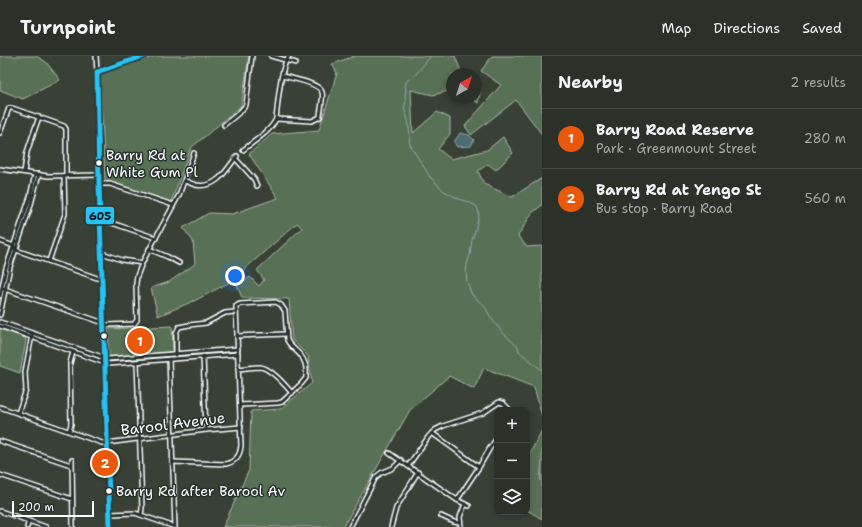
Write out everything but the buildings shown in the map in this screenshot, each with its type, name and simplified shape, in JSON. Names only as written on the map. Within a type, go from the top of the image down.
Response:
[{"type":"street","points":[[96,56],[110,527]]},
{"type":"street","points":[[131,56],[131,61]]},
{"type":"street","points":[[97,72],[144,56]]},
{"type":"street","points":[[224,125],[240,112],[246,104],[252,56]]},
{"type":"street","points":[[272,56],[296,63]]},
{"type":"street","points":[[243,150],[272,126],[276,119],[282,76],[286,60],[289,56]]},
{"type":"street","points":[[276,119],[312,121],[320,117],[323,93],[320,88],[302,80],[282,76]]},
{"type":"street","points":[[0,134],[9,108],[64,126],[66,129],[65,214],[49,261]]},
{"type":"street","points":[[24,172],[27,152],[39,117]]},
{"type":"street","points":[[4,289],[104,323],[107,326],[134,324],[137,320],[137,276],[149,249],[179,195],[194,153]]},
{"type":"street","points":[[184,181],[198,185],[211,184],[222,176],[236,157],[254,179],[257,186]]},
{"type":"street","points":[[0,174],[1,169],[65,176],[99,175]]},
{"type":"street","points":[[0,315],[6,268],[37,174]]},
{"type":"street","points":[[0,296],[4,289],[30,208],[37,174]]},
{"type":"street","points":[[99,184],[110,184],[173,205]]},
{"type":"street","points":[[101,220],[106,220],[156,238]]},
{"type":"street","points":[[0,241],[14,246],[16,250],[102,280]]},
{"type":"street","points":[[149,249],[179,263]]},
{"type":"street","points":[[102,254],[122,260],[142,263]]},
{"type":"street","points":[[172,462],[226,464],[232,462],[238,457],[241,452],[241,427],[235,312],[236,306],[240,304],[276,302],[281,305],[285,311],[288,344],[302,357],[306,364],[306,378],[282,402],[240,405]]},
{"type":"street","points":[[176,356],[176,333],[179,327],[206,323],[224,313],[235,312]]},
{"type":"street","points":[[0,322],[74,348],[105,361],[108,364],[176,356],[238,352]]},
{"type":"street","points":[[0,326],[73,352],[105,361]]},
{"type":"street","points":[[18,413],[26,390],[25,372],[33,333]]},
{"type":"street","points":[[237,336],[286,334]]},
{"type":"street","points":[[70,431],[70,363],[74,348]]},
{"type":"street","points":[[203,354],[206,430]]},
{"type":"street","points":[[110,514],[141,514],[175,527],[169,357]]},
{"type":"street","points":[[137,360],[141,514]]},
{"type":"street","points":[[238,369],[265,368],[292,393]]},
{"type":"street","points":[[408,466],[432,432],[435,430],[483,413],[499,402],[503,403],[507,407]]},
{"type":"street","points":[[0,407],[107,443]]},
{"type":"street","name":"Barool Avenue","points":[[107,443],[241,427]]},
{"type":"street","points":[[432,432],[479,467]]},
{"type":"street","points":[[0,441],[71,465]]},
{"type":"street","points":[[457,500],[494,442]]},
{"type":"street","points":[[389,453],[457,500],[469,506]]},
{"type":"street","points":[[72,460],[73,527]]},
{"type":"street","points":[[350,527],[376,478],[381,473],[393,468],[400,460]]},
{"type":"street","points":[[391,527],[396,508],[418,472]]},
{"type":"street","points":[[0,475],[72,500]]},
{"type":"street","points":[[441,516],[461,525],[461,512],[465,504]]},
{"type":"street","points":[[0,511],[46,527]]},
{"type":"street","points":[[27,527],[29,521]]},
{"type":"green space","points":[[0,56],[36,56],[46,62],[60,80],[23,99],[0,90]]},
{"type":"green space","points":[[156,56],[249,56],[241,106],[191,148],[171,202],[105,180],[100,74]]},
{"type":"green space","points":[[355,56],[455,56],[460,68],[446,68],[446,92],[433,95],[411,90],[413,133],[437,112],[450,118],[450,134],[438,149],[451,159],[487,150],[503,137],[513,153],[496,170],[488,164],[478,171],[484,184],[512,197],[542,178],[542,205],[532,213],[518,236],[527,247],[542,246],[542,416],[534,387],[484,368],[474,389],[449,376],[410,410],[343,527],[223,527],[249,470],[251,411],[281,409],[312,383],[308,356],[292,340],[289,299],[242,298],[237,285],[250,277],[259,286],[264,280],[257,270],[302,228],[297,223],[230,282],[196,300],[158,316],[151,288],[169,282],[195,264],[193,241],[183,228],[209,213],[232,214],[278,198],[249,154],[272,134],[319,130],[337,73],[332,64]]},
{"type":"green space","points":[[492,56],[542,56],[542,133],[516,100],[471,135],[465,126],[501,85],[482,72]]},
{"type":"green space","points":[[172,326],[173,352],[109,357],[108,329]]},
{"type":"green space","points":[[0,329],[25,338],[26,340],[20,373],[0,366]]},
{"type":"green space","points":[[542,430],[542,519],[530,512],[530,453]]},
{"type":"water","points":[[460,133],[469,135],[474,140],[471,146],[457,147],[454,142]]},
{"type":"waterway","points":[[431,56],[405,85],[406,102],[404,108],[408,120],[409,142],[429,176],[444,191],[459,199],[471,203],[478,209],[479,215],[472,240],[466,273],[467,282],[472,295],[484,305],[491,318],[502,332],[518,347],[519,351],[542,370]]},
{"type":"waterway","points":[[542,461],[540,479],[542,481]]},
{"type":"transit line","name":"605","points":[[97,72],[144,56]]},
{"type":"transit line","name":"605","points":[[97,72],[110,527]]},
{"type":"place","name":"Barry Rd at White Gum Pl","points":[[99,163]]},
{"type":"place","name":"Barry Road Reserve","points":[[140,341]]},
{"type":"place","name":"Barry Rd at Yengo St","points":[[105,463]]},
{"type":"place","name":"Barry Rd after Barool Av","points":[[109,491]]}]
